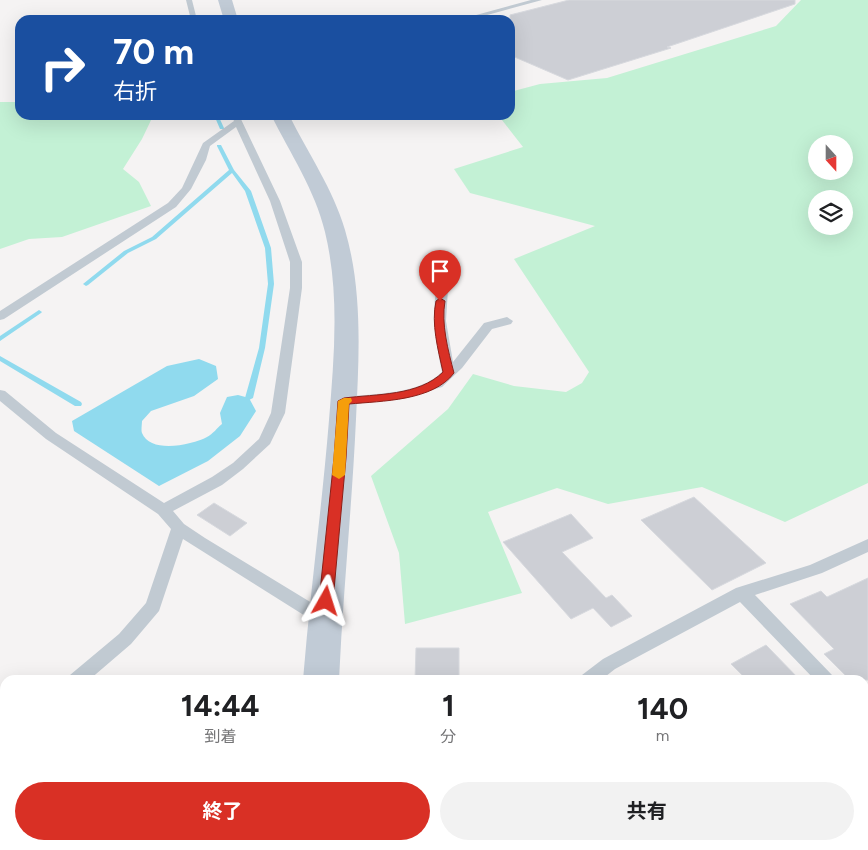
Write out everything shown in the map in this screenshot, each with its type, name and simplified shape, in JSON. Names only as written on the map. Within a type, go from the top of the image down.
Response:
[{"type":"street","points":[[224,0],[229,15]]},
{"type":"street","points":[[283,120],[317,186],[335,230],[344,282],[346,358],[344,401],[324,619],[321,675]]},
{"type":"lane","points":[[189,0],[193,15]]},
{"type":"lane","points":[[480,15],[539,0]]},
{"type":"lane","points":[[0,316],[172,205],[186,189],[201,160],[206,145],[234,120]]},
{"type":"lane","points":[[164,510],[238,466],[266,441],[278,413],[296,288],[296,262],[284,234],[275,201],[237,120]]},
{"type":"lane","points":[[442,289],[438,312],[443,350],[449,373]]},
{"type":"lane","points":[[344,401],[401,395],[437,384],[449,373],[488,326],[507,321]]},
{"type":"lane","points":[[0,394],[51,436],[164,510],[179,528],[199,542],[324,619]]},
{"type":"lane","points":[[82,675],[125,639],[153,606],[179,528]]},
{"type":"lane","points":[[595,675],[609,664],[742,593],[816,569],[868,545]]},
{"type":"lane","points":[[742,593],[821,675]]},
{"type":"green space","points":[[801,0],[868,0],[868,483],[785,522],[702,487],[608,504],[557,488],[488,512],[522,593],[405,624],[399,553],[371,476],[448,409],[473,374],[514,386],[566,392],[582,383],[589,372],[514,259],[595,226],[470,193],[454,169],[523,147],[502,120],[515,120],[515,91],[540,84],[607,78],[776,26]]},
{"type":"green space","points":[[0,102],[15,102],[15,120],[151,120],[142,139],[123,169],[139,182],[151,206],[62,237],[29,239],[0,249]]},
{"type":"water","points":[[199,359],[216,366],[218,379],[194,396],[151,411],[142,421],[142,433],[146,440],[162,446],[192,443],[209,436],[222,424],[220,413],[227,397],[238,395],[249,398],[256,411],[240,436],[208,461],[159,486],[74,431],[72,421],[167,366]]},
{"type":"building","points":[[569,0],[795,0],[795,4],[667,47],[671,48],[568,80],[515,57],[515,15],[510,15]]},
{"type":"building","points":[[694,497],[766,563],[712,590],[641,520]]},
{"type":"building","points":[[214,503],[247,523],[230,536],[197,515]]},
{"type":"building","points":[[571,514],[593,538],[562,552],[606,598],[612,595],[632,616],[611,627],[593,608],[571,619],[503,542]]},
{"type":"building","points":[[868,578],[868,675],[845,675],[824,654],[834,649],[790,604],[821,591],[827,597]]},
{"type":"building","points":[[766,645],[795,675],[742,675],[731,664]]},
{"type":"building","points":[[416,648],[459,648],[459,675],[415,675]]},
{"type":"waterway","points":[[218,120],[222,128]]},
{"type":"waterway","points":[[219,146],[232,170]]},
{"type":"waterway","points":[[86,284],[126,252],[154,238],[232,170]]},
{"type":"waterway","points":[[232,170],[248,191],[268,248],[271,284],[262,348],[249,398]]},
{"type":"waterway","points":[[0,339],[39,312]]},
{"type":"waterway","points":[[0,358],[78,404]]},
{"type":"slow traffic","points":[[339,475],[344,401],[347,401]]},
{"type":"route","points":[[326,601],[344,401],[401,395],[437,384],[449,373],[443,350],[438,312],[440,301]]}]
